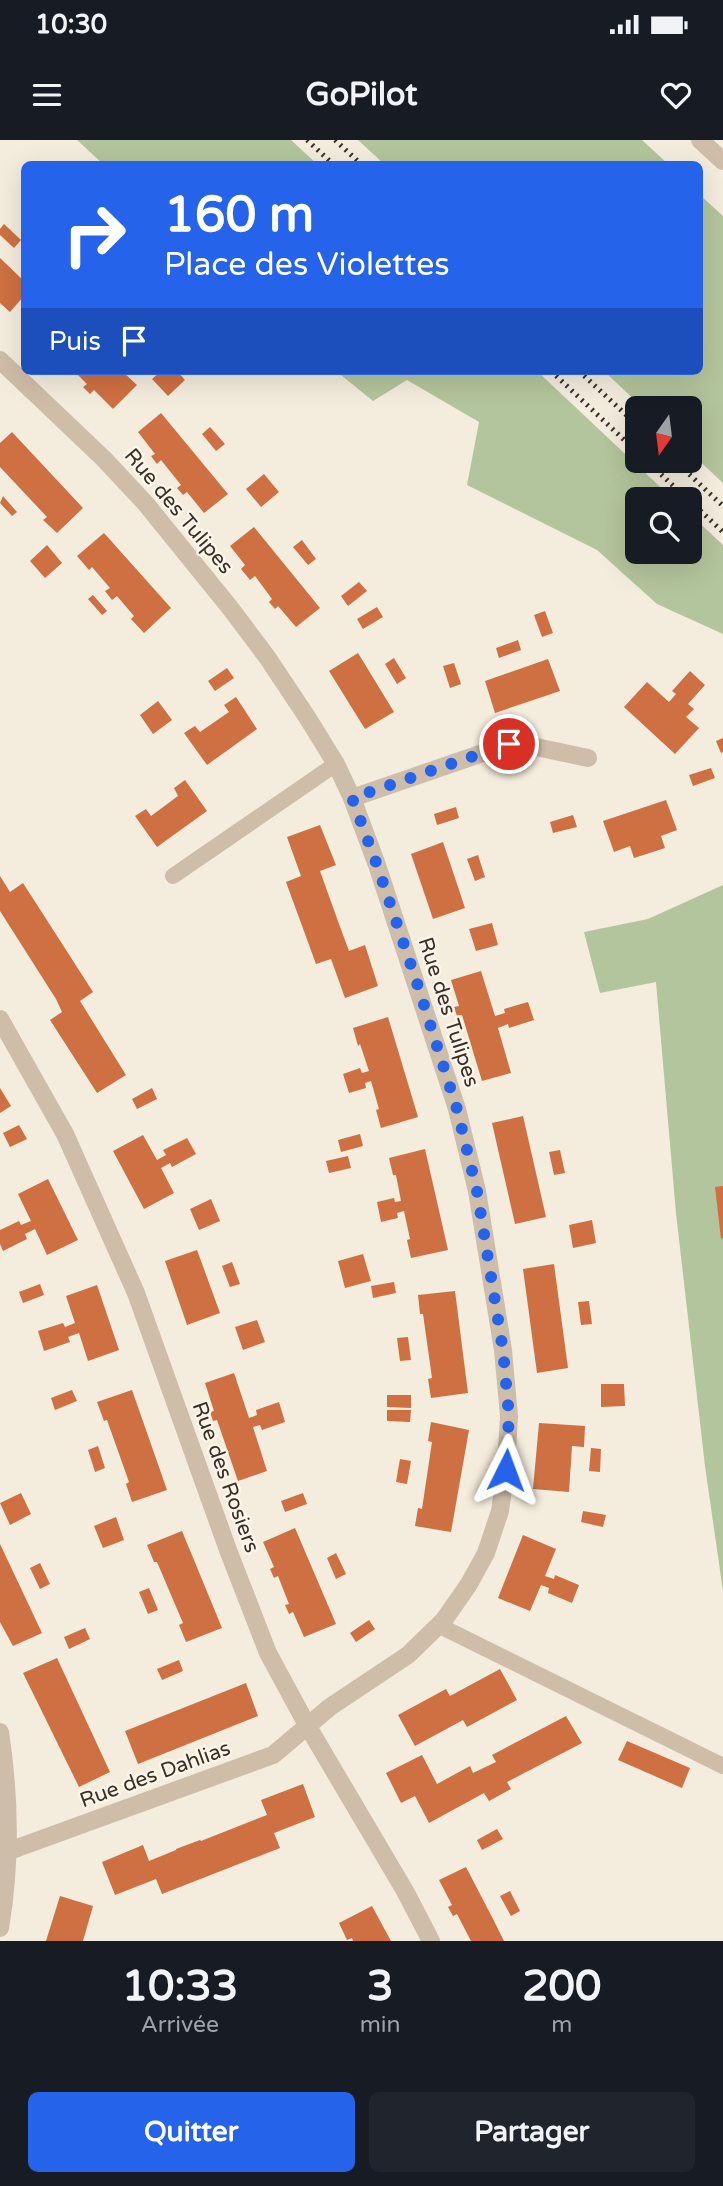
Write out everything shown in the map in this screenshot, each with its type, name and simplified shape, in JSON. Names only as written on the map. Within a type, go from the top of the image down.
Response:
[{"type":"street","points":[[700,140],[723,161]]},
{"type":"street","name":"Rue des Tulipes","points":[[0,360],[104,458],[146,504],[260,648],[336,764],[377,865],[417,983],[457,1109],[477,1191],[503,1350],[509,1416],[506,1470],[500,1511],[486,1553],[469,1584],[438,1625],[408,1655],[307,1725]]},
{"type":"street","points":[[352,798],[509,744],[527,745],[588,758]]},
{"type":"street","name":"Rue des Rosiers","points":[[0,1018],[65,1134],[104,1218],[135,1293],[268,1653],[432,1941]]},
{"type":"street","name":"Rue des Dahlias","points":[[9,1851],[273,1755],[307,1725]]},
{"type":"street","points":[[0,1732],[9,1851],[0,1928]]},
{"type":"lane","points":[[173,876],[336,764]]},
{"type":"lane","points":[[438,1625],[723,1766]]},
{"type":"green space","points":[[77,140],[291,140],[314,161],[100,161]]},
{"type":"green space","points":[[358,140],[642,140],[665,161],[381,161]]},
{"type":"green space","points":[[703,198],[723,216],[723,483],[702,463],[702,396],[630,396],[608,375],[703,375]]},
{"type":"green space","points":[[341,375],[541,375],[625,454],[625,473],[645,473],[660,487],[625,487],[625,564],[702,564],[702,525],[723,545],[723,634],[657,604],[597,550],[467,485],[479,422],[407,380],[373,401]]},
{"type":"green space","points":[[723,885],[723,1591],[705,1466],[676,1213],[656,982],[600,993],[584,932],[648,919]]},
{"type":"building","points":[[4,224],[21,240],[14,248],[0,235]]},
{"type":"building","points":[[0,258],[21,278],[21,299],[10,312],[0,303]]},
{"type":"building","points":[[78,375],[126,375],[137,385],[113,409],[94,390],[90,394],[83,387],[87,384]]},
{"type":"building","points":[[156,375],[181,375],[185,380],[168,396],[152,379]]},
{"type":"building","points":[[161,413],[228,494],[204,513],[187,492],[183,495],[177,488],[181,485],[161,460],[157,464],[151,456],[155,454],[138,432]]},
{"type":"building","points":[[210,427],[225,444],[216,451],[202,434]]},
{"type":"building","points":[[12,432],[83,508],[57,533],[43,520],[47,517],[0,467],[0,443]]},
{"type":"building","points":[[264,474],[279,492],[261,507],[246,489]]},
{"type":"building","points":[[3,496],[17,512],[12,516],[0,503]]},
{"type":"building","points":[[254,527],[320,608],[296,627],[278,606],[275,609],[269,602],[272,599],[255,576],[250,580],[241,569],[245,565],[230,546]]},
{"type":"building","points":[[104,533],[171,608],[144,633],[131,619],[134,616],[117,596],[112,600],[105,591],[110,588],[92,567],[89,570],[77,556]]},
{"type":"building","points":[[302,540],[316,559],[308,565],[293,547]]},
{"type":"building","points":[[47,545],[62,563],[45,578],[30,561]]},
{"type":"building","points":[[359,582],[367,591],[348,606],[341,596]]},
{"type":"building","points":[[93,595],[107,611],[102,615],[88,599]]},
{"type":"building","points":[[377,607],[383,617],[363,629],[357,619]]},
{"type":"building","points":[[545,611],[553,633],[542,637],[534,615]]},
{"type":"building","points":[[518,640],[521,650],[499,658],[496,648]]},
{"type":"building","points":[[358,653],[394,712],[365,729],[329,671]]},
{"type":"building","points":[[394,658],[406,678],[397,684],[385,664]]},
{"type":"building","points":[[548,659],[560,691],[495,713],[485,681]]},
{"type":"building","points":[[454,663],[461,684],[450,688],[443,666]]},
{"type":"building","points":[[227,668],[234,678],[215,691],[208,681]]},
{"type":"building","points":[[690,671],[705,685],[688,704],[694,709],[686,717],[699,728],[675,754],[624,707],[647,682],[669,702],[676,694],[672,691]]},
{"type":"building","points":[[236,697],[257,729],[207,765],[184,733],[195,726],[200,732],[229,712],[224,705]]},
{"type":"building","points":[[158,701],[172,720],[153,734],[140,715]]},
{"type":"building","points":[[723,738],[723,752],[721,753],[716,741]]},
{"type":"building","points":[[711,768],[715,778],[693,786],[689,775]]},
{"type":"building","points":[[185,780],[207,811],[157,847],[135,816],[146,809],[151,816],[178,796],[174,788]]},
{"type":"building","points":[[666,800],[677,830],[661,836],[665,848],[634,858],[630,846],[614,852],[603,821]]},
{"type":"building","points":[[456,807],[459,818],[437,825],[434,814]]},
{"type":"building","points":[[573,815],[577,827],[553,833],[550,822]]},
{"type":"building","points":[[320,825],[336,865],[320,871],[339,924],[349,951],[365,945],[378,986],[345,998],[331,959],[316,964],[286,882],[301,876],[287,837]]},
{"type":"building","points":[[443,842],[465,908],[433,919],[411,854]]},
{"type":"building","points":[[478,855],[485,877],[475,881],[467,859]]},
{"type":"building","points":[[0,876],[10,892],[23,883],[93,992],[80,1001],[126,1075],[97,1093],[50,1020],[62,1012],[56,999],[0,911]]},
{"type":"building","points":[[492,923],[498,945],[476,951],[469,929]]},
{"type":"building","points":[[481,971],[495,1016],[505,1013],[504,1009],[528,1002],[534,1020],[509,1028],[508,1024],[498,1028],[511,1073],[482,1081],[462,1015],[457,1016],[454,1007],[459,1006],[451,980]]},
{"type":"building","points":[[388,1017],[418,1117],[381,1128],[371,1081],[365,1083],[366,1088],[349,1093],[343,1074],[360,1068],[362,1073],[369,1071],[353,1028]]},
{"type":"building","points":[[0,1088],[11,1106],[0,1113]]},
{"type":"building","points":[[152,1088],[157,1099],[137,1109],[132,1099]]},
{"type":"building","points":[[523,1116],[546,1217],[515,1224],[492,1123]]},
{"type":"building","points":[[19,1125],[27,1139],[10,1147],[3,1133]]},
{"type":"building","points":[[360,1134],[363,1146],[341,1152],[338,1140]]},
{"type":"building","points":[[143,1135],[157,1160],[166,1155],[163,1150],[187,1138],[196,1154],[172,1167],[170,1163],[161,1168],[174,1193],[144,1209],[113,1151]]},
{"type":"building","points":[[425,1149],[448,1250],[411,1258],[404,1211],[397,1213],[398,1218],[381,1222],[377,1202],[394,1198],[395,1202],[401,1201],[396,1175],[393,1175],[389,1158]]},
{"type":"building","points":[[560,1150],[565,1173],[554,1175],[549,1152]]},
{"type":"building","points":[[348,1156],[351,1168],[329,1173],[326,1161]]},
{"type":"building","points":[[48,1179],[78,1240],[47,1255],[35,1229],[25,1234],[27,1239],[3,1251],[0,1230],[19,1221],[21,1225],[31,1221],[18,1194]]},
{"type":"building","points":[[723,1186],[723,1238],[721,1239],[715,1187]]},
{"type":"building","points":[[211,1199],[220,1221],[199,1230],[190,1209]]},
{"type":"building","points":[[592,1220],[596,1243],[573,1248],[569,1225]]},
{"type":"building","points":[[197,1250],[220,1313],[187,1325],[165,1261]]},
{"type":"building","points":[[363,1254],[371,1281],[345,1288],[338,1261]]},
{"type":"building","points":[[232,1262],[240,1284],[230,1287],[222,1266]]},
{"type":"building","points":[[554,1264],[568,1368],[537,1373],[523,1269]]},
{"type":"building","points":[[394,1282],[396,1293],[373,1298],[371,1286]]},
{"type":"building","points":[[40,1284],[44,1295],[23,1303],[19,1292]]},
{"type":"building","points":[[97,1285],[119,1350],[88,1361],[79,1333],[68,1337],[70,1342],[44,1351],[38,1331],[63,1323],[65,1327],[75,1323],[66,1296]]},
{"type":"building","points":[[455,1291],[468,1393],[431,1398],[428,1379],[432,1378],[418,1295]]},
{"type":"building","points":[[589,1301],[592,1324],[581,1325],[578,1302]]},
{"type":"building","points":[[257,1320],[265,1342],[243,1350],[235,1327]]},
{"type":"building","points":[[408,1337],[411,1360],[400,1361],[397,1338]]},
{"type":"building","points":[[234,1373],[249,1418],[257,1415],[256,1410],[279,1402],[285,1422],[262,1430],[260,1425],[253,1427],[267,1471],[238,1481],[217,1420],[213,1421],[210,1412],[214,1411],[205,1383]]},
{"type":"building","points":[[601,1384],[624,1384],[625,1406],[601,1407]]},
{"type":"building","points":[[72,1390],[77,1401],[55,1410],[51,1398]]},
{"type":"building","points":[[132,1390],[167,1490],[132,1502],[126,1484],[129,1482],[107,1420],[104,1421],[97,1402]]},
{"type":"building","points":[[387,1395],[411,1395],[411,1408],[387,1407]]},
{"type":"building","points":[[387,1410],[411,1410],[410,1422],[387,1421]]},
{"type":"building","points":[[431,1422],[469,1430],[451,1532],[415,1526],[418,1508],[422,1509],[432,1442],[428,1441]]},
{"type":"building","points":[[539,1423],[585,1426],[584,1447],[572,1446],[569,1492],[533,1489]]},
{"type":"building","points":[[98,1446],[105,1468],[95,1472],[88,1450]]},
{"type":"building","points":[[591,1448],[601,1449],[600,1472],[589,1471]]},
{"type":"building","points":[[400,1459],[411,1461],[407,1484],[396,1482]]},
{"type":"building","points":[[21,1493],[31,1514],[10,1525],[0,1503]]},
{"type":"building","points":[[303,1493],[307,1504],[285,1512],[281,1501]]},
{"type":"building","points":[[583,1511],[606,1515],[603,1527],[581,1522]]},
{"type":"building","points":[[116,1517],[124,1540],[103,1548],[94,1526]]},
{"type":"building","points":[[295,1528],[336,1624],[304,1637],[293,1612],[289,1614],[285,1605],[289,1604],[278,1576],[274,1578],[270,1569],[274,1567],[263,1542]]},
{"type":"building","points":[[182,1531],[222,1628],[186,1642],[179,1625],[183,1623],[147,1545]]},
{"type":"building","points":[[523,1535],[556,1549],[545,1576],[554,1579],[555,1575],[579,1585],[572,1603],[548,1593],[549,1588],[541,1585],[530,1611],[498,1598]]},
{"type":"building","points":[[0,1544],[42,1633],[13,1646],[0,1622]]},
{"type":"building","points":[[336,1553],[346,1574],[336,1579],[327,1558]]},
{"type":"building","points":[[40,1563],[50,1584],[40,1589],[30,1568]]},
{"type":"building","points":[[149,1588],[158,1610],[148,1614],[139,1592]]},
{"type":"building","points":[[369,1620],[375,1629],[356,1642],[350,1633]]},
{"type":"building","points":[[85,1628],[90,1639],[69,1649],[64,1637]]},
{"type":"building","points":[[57,1658],[110,1772],[79,1787],[23,1673]]},
{"type":"building","points":[[179,1660],[183,1671],[162,1680],[157,1669]]},
{"type":"building","points":[[500,1669],[517,1700],[467,1727],[463,1720],[415,1746],[398,1715],[446,1689],[450,1696]]},
{"type":"building","points":[[246,1683],[258,1716],[138,1764],[125,1731]]},
{"type":"building","points":[[566,1716],[582,1743],[507,1782],[511,1789],[489,1801],[484,1793],[429,1823],[415,1796],[401,1803],[386,1773],[422,1755],[437,1784],[470,1766],[473,1773],[496,1762],[492,1755]]},
{"type":"building","points":[[627,1741],[690,1768],[682,1788],[618,1760]]},
{"type":"building","points":[[303,1784],[315,1817],[274,1833],[280,1848],[162,1894],[156,1879],[115,1895],[102,1862],[143,1845],[149,1861],[201,1841],[267,1815],[261,1800]]},
{"type":"building","points":[[497,1829],[503,1839],[482,1850],[477,1840]]},
{"type":"building","points":[[466,1867],[504,1941],[471,1941],[457,1914],[453,1916],[448,1907],[452,1905],[439,1880]]},
{"type":"building","points":[[510,1891],[520,1911],[511,1916],[500,1896]]},
{"type":"building","points":[[60,1896],[93,1906],[83,1941],[46,1941]]},
{"type":"building","points":[[372,1906],[391,1941],[353,1941],[352,1938],[347,1940],[339,1923]]},
{"type":"railway","points":[[307,140],[330,161]]},
{"type":"railway","points":[[335,140],[358,161]]},
{"type":"railway","points":[[555,375],[625,441]]},
{"type":"railway","points":[[583,375],[625,414]]},
{"type":"railway","points":[[660,473],[674,487]]},
{"type":"railway","points":[[688,473],[723,506]]},
{"type":"railway","points":[[702,512],[723,532]]},
{"type":"route","points":[[506,1470],[509,1416],[503,1350],[477,1191],[457,1109],[417,983],[352,798],[509,744]]}]
